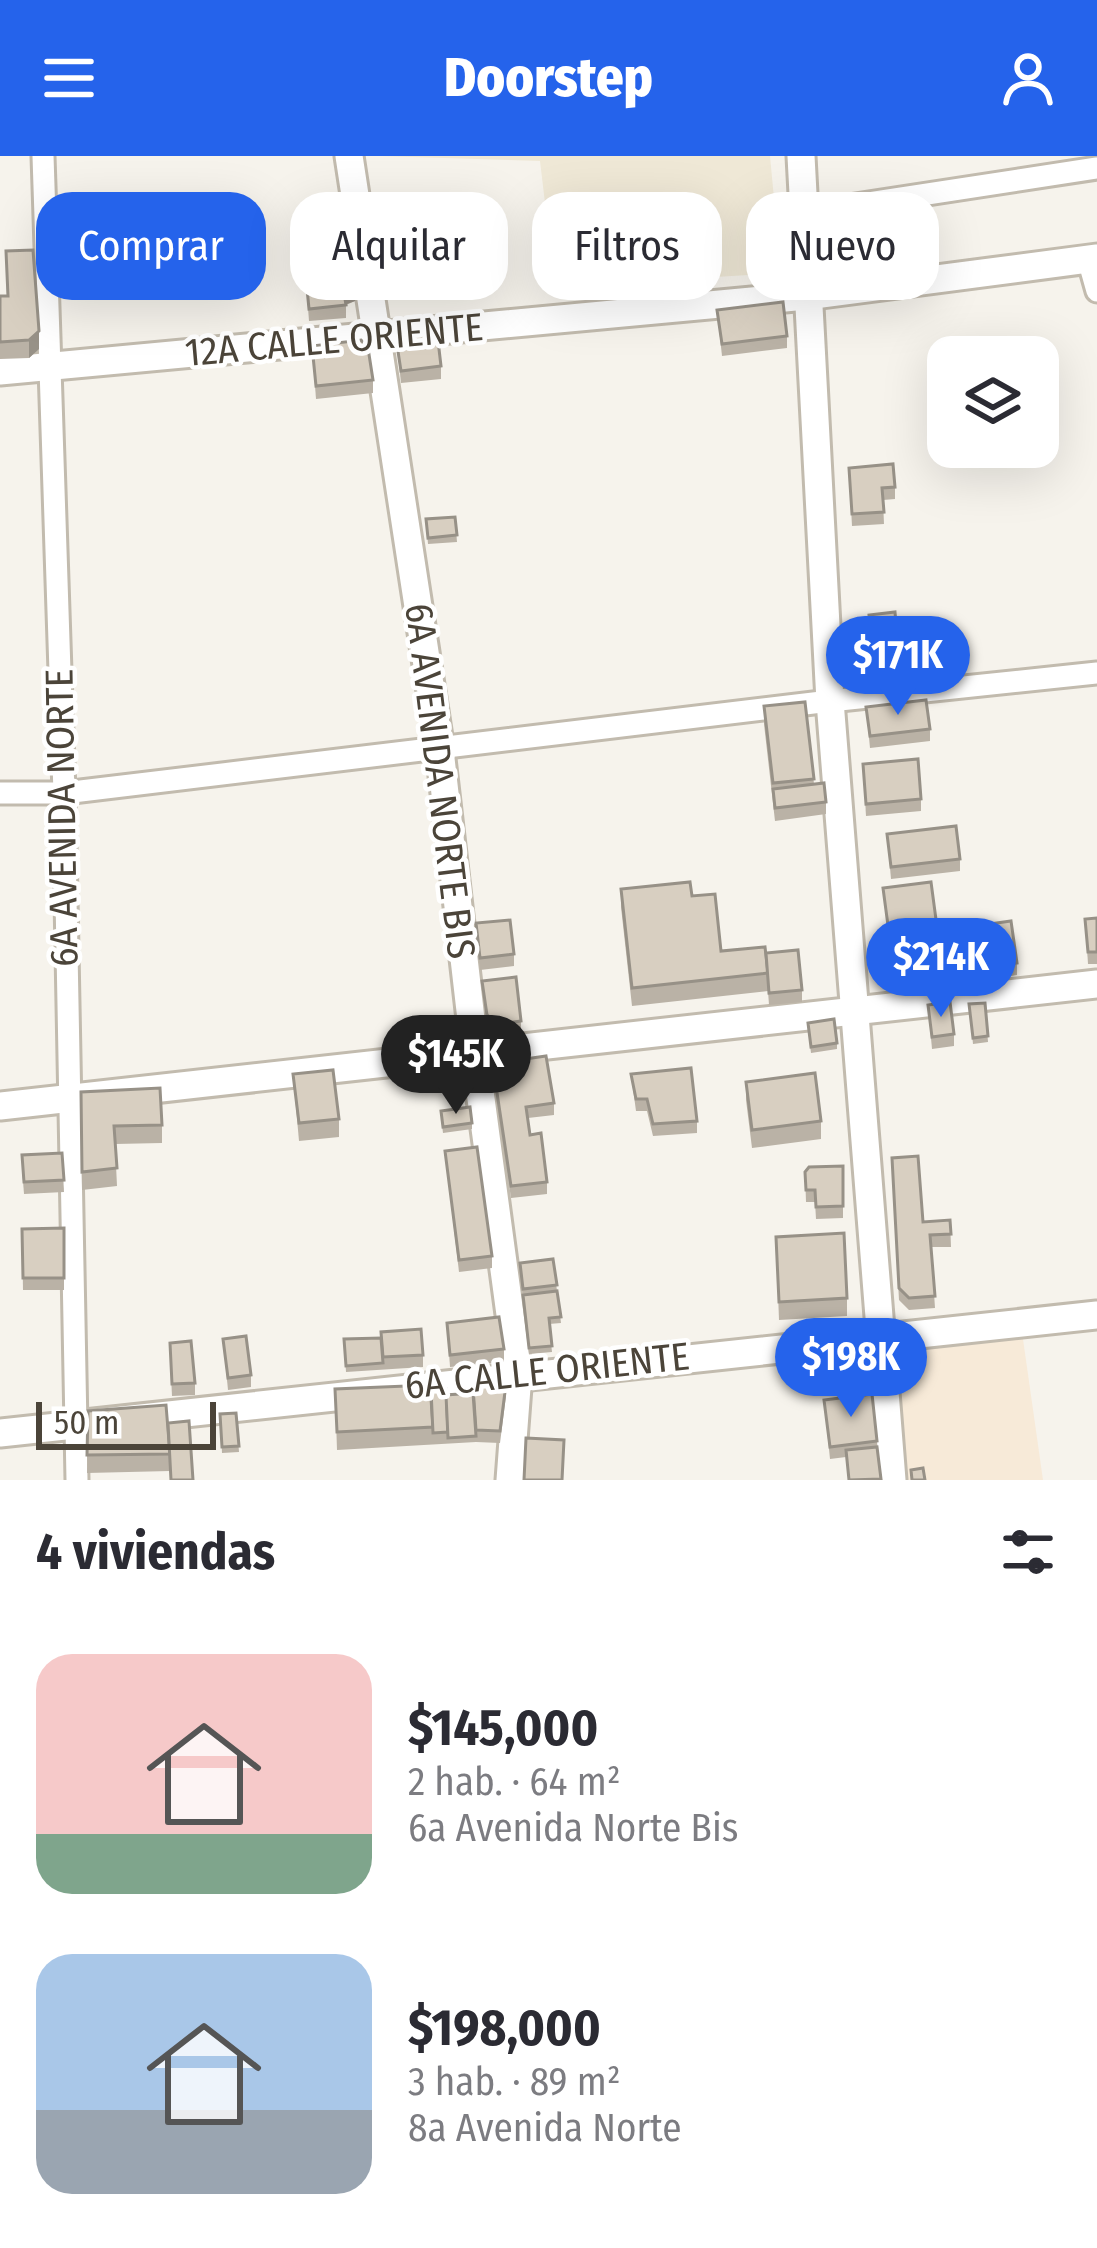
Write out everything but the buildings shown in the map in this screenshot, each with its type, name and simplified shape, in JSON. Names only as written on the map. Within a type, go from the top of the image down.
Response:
[{"type":"street","name":"6A AVENIDA NORTE","points":[[43,156],[64,793],[77,1480]]},
{"type":"street","name":"6A AVENIDA NORTE BIS","points":[[349,156],[440,750],[518,1374],[509,1480]]},
{"type":"street","points":[[801,156],[802,192]]},
{"type":"street","points":[[939,192],[1097,168]]},
{"type":"street","name":"12A CALLE ORIENTE","points":[[939,278],[1093,258]]},
{"type":"street","points":[[1093,258],[1097,291]]},
{"type":"street","name":"12A CALLE ORIENTE","points":[[0,371],[763,300]]},
{"type":"street","points":[[806,300],[830,701],[892,1480]]},
{"type":"street","points":[[0,793],[64,793],[1097,673]]},
{"type":"street","points":[[0,1106],[1097,983]]},
{"type":"street","name":"6A CALLE ORIENTE","points":[[0,1433],[518,1374],[1097,1316]]},
{"type":"shaded area","points":[[379,156],[770,156],[773,192],[746,192],[746,275],[722,277],[722,192],[544,192],[540,161]]},
{"type":"shaded area","points":[[1021,1325],[1043,1480],[906,1480],[892,1342]]}]
